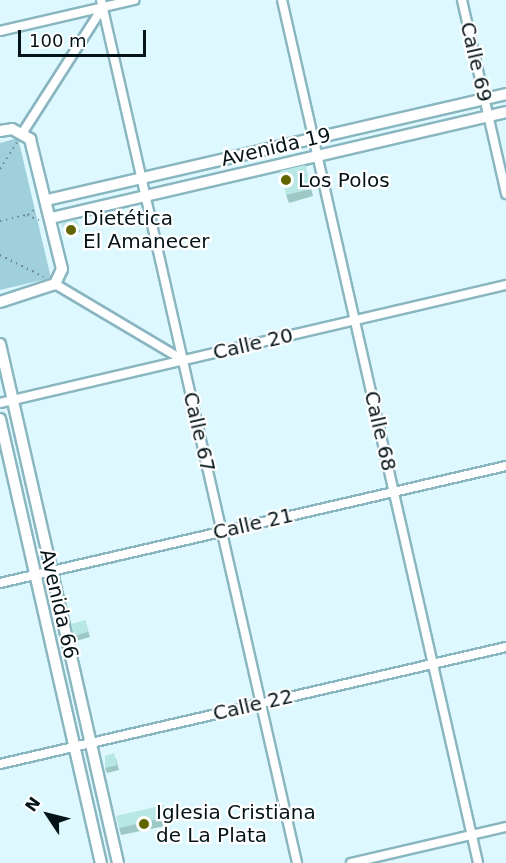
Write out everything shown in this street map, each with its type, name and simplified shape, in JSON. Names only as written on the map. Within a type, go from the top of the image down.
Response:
[{"type":"main road","name":"Avenida 19","points":[[47,200],[506,94]]},
{"type":"main road","name":"Avenida 19","points":[[51,218],[506,112]]},
{"type":"main road","points":[[0,131],[23,132],[30,139],[47,200],[62,269],[55,284],[0,302]]},
{"type":"main road","name":"Avenida 66","points":[[0,344],[118,863]]},
{"type":"main road","name":"Avenida 66","points":[[0,419],[101,863]]},
{"type":"street","points":[[0,31],[102,4],[134,0]]},
{"type":"street","name":"Calle 68","points":[[282,0],[478,863]]},
{"type":"street","name":"Calle 69","points":[[462,0],[506,195]]},
{"type":"street","points":[[23,132],[102,4]]},
{"type":"street","name":"Calle 67","points":[[102,4],[297,863]]},
{"type":"street","points":[[55,284],[183,360]]},
{"type":"street","name":"Calle 20","points":[[0,403],[506,285]]},
{"type":"street","name":"Calle 21","points":[[0,583],[506,466]]},
{"type":"street","name":"Calle 22","points":[[0,764],[506,647]]},
{"type":"street","points":[[351,863],[506,827]]},
{"type":"path","points":[[0,169],[23,132]]},
{"type":"path","points":[[0,221],[51,218]]},
{"type":"path","points":[[0,255],[55,284]]},
{"type":"shaded area","points":[[18,138],[51,278],[0,290],[0,143]]},
{"type":"building","points":[[305,165],[311,189],[286,195],[280,171]]},
{"type":"building","points":[[77,219],[79,227],[63,231],[61,223]]},
{"type":"building","points":[[85,620],[88,632],[74,636],[71,624]]},
{"type":"building","points":[[114,753],[117,765],[105,768],[105,756]]},
{"type":"building","points":[[164,805],[167,817],[119,828],[116,816]]},
{"type":"place","name":"Los Polos","points":[[286,180]]},
{"type":"place","name":"Dietética El Amanecer","points":[[71,230]]},
{"type":"place","name":"Iglesia Cristiana de La Plata","points":[[144,824]]}]
